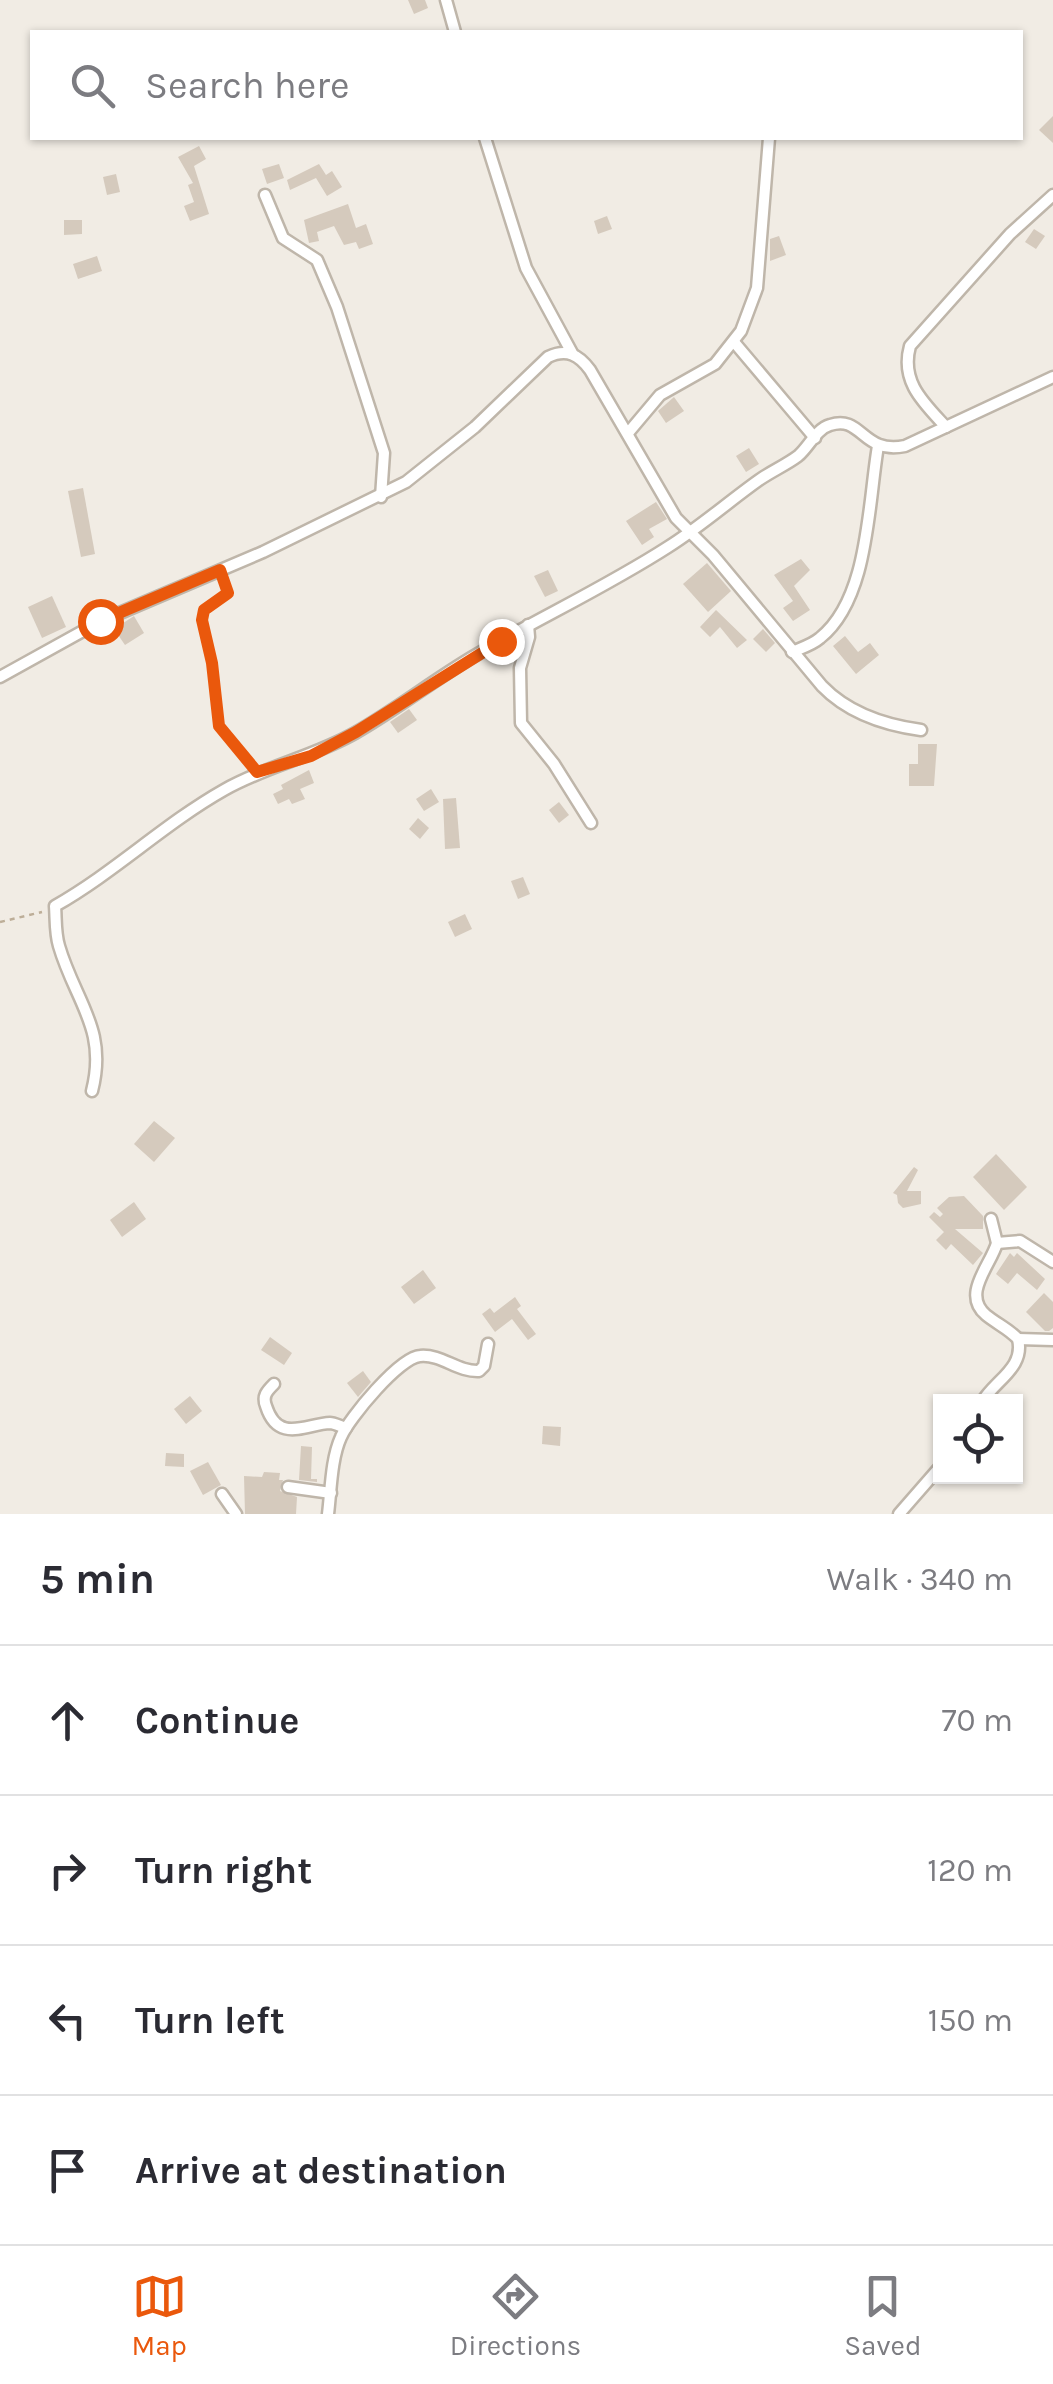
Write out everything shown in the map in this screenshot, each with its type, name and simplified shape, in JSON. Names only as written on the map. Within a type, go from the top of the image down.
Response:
[{"type":"street","points":[[446,0],[454,30]]},
{"type":"street","points":[[486,140],[526,268],[572,354]]},
{"type":"street","points":[[628,433],[660,395],[715,364],[734,342],[756,288],[769,140]]},
{"type":"street","points":[[265,195],[282,238],[308,252],[320,264],[337,307],[382,446],[385,465],[381,497]]},
{"type":"street","points":[[946,427],[916,395],[910,382],[910,346],[1010,234],[1053,196]]},
{"type":"street","points":[[734,342],[815,438]]},
{"type":"street","points":[[0,677],[100,621],[381,497],[476,428],[548,357],[563,352],[582,358],[659,493],[832,698],[900,728],[921,730]]},
{"type":"street","points":[[92,1091],[97,1050],[92,1024],[59,948],[55,906],[114,870],[192,809],[257,772],[311,756],[356,732],[528,625],[645,562],[799,455],[824,427],[843,424],[855,427],[878,446],[905,446],[1053,377]]},
{"type":"street","points":[[792,652],[821,638],[846,604],[865,551],[878,446]]},
{"type":"street","points":[[385,465],[406,482]]},
{"type":"street","points":[[528,625],[529,637],[520,668],[521,722],[592,823]]},
{"type":"street","points":[[991,1219],[997,1243],[977,1286],[976,1297],[985,1314],[1018,1339],[1053,1340]]},
{"type":"street","points":[[997,1243],[1020,1241],[1053,1262]]},
{"type":"street","points":[[989,1394],[1015,1364],[1020,1352],[1018,1339]]},
{"type":"street","points":[[328,1514],[338,1446],[346,1428],[405,1360],[428,1356],[456,1368],[479,1371],[484,1366],[488,1344]]},
{"type":"street","points":[[274,1384],[264,1402],[284,1428],[299,1431],[330,1423],[346,1428]]},
{"type":"street","points":[[900,1514],[933,1475]]},
{"type":"street","points":[[288,1487],[331,1493]]},
{"type":"street","points":[[222,1494],[236,1514]]},
{"type":"path","points":[[220,570],[228,593],[204,610],[202,620],[212,663],[219,726],[257,772]]},
{"type":"path","points":[[0,922],[55,906]]},
{"type":"building","points":[[408,0],[425,0],[428,8],[414,14]]},
{"type":"building","points":[[1053,116],[1053,143],[1039,130]]},
{"type":"building","points":[[199,146],[206,159],[194,166],[209,214],[190,221],[184,206],[194,202],[188,185],[193,183],[178,157]]},
{"type":"building","points":[[279,164],[284,178],[267,184],[262,169]]},
{"type":"building","points":[[319,164],[326,175],[332,171],[342,187],[327,196],[316,178],[290,190],[287,180]]},
{"type":"building","points":[[116,174],[120,192],[107,195],[103,177]]},
{"type":"building","points":[[348,204],[356,228],[366,224],[373,244],[359,249],[356,242],[344,245],[334,226],[317,232],[319,241],[309,243],[304,220]]},
{"type":"building","points":[[607,216],[612,229],[598,234],[594,221]]},
{"type":"building","points":[[64,220],[82,220],[82,234],[64,235]]},
{"type":"building","points":[[1034,229],[1045,236],[1036,249],[1025,242]]},
{"type":"building","points":[[779,236],[786,255],[770,261],[770,239]]},
{"type":"building","points":[[97,256],[102,271],[78,279],[73,264]]},
{"type":"building","points":[[674,397],[684,411],[666,423],[658,411]]},
{"type":"building","points":[[749,448],[759,464],[746,472],[736,456]]},
{"type":"building","points":[[83,488],[95,554],[81,557],[68,491]]},
{"type":"building","points":[[656,502],[667,519],[649,529],[654,537],[642,545],[626,521]]},
{"type":"building","points":[[801,559],[810,570],[794,586],[810,610],[793,621],[783,608],[793,601],[774,575]]},
{"type":"building","points":[[707,563],[731,591],[708,612],[683,584]]},
{"type":"building","points":[[548,570],[558,591],[545,597],[534,576]]},
{"type":"building","points":[[52,596],[66,627],[42,638],[28,607]]},
{"type":"building","points":[[716,610],[747,640],[737,648],[720,627],[710,637],[700,627]]},
{"type":"building","points":[[134,616],[144,633],[125,645],[114,629]]},
{"type":"building","points":[[763,629],[775,643],[766,652],[753,639]]},
{"type":"building","points":[[845,636],[858,652],[870,643],[879,655],[856,674],[833,646]]},
{"type":"building","points":[[409,709],[417,720],[398,733],[390,722]]},
{"type":"building","points":[[918,744],[937,744],[934,786],[909,786],[909,764],[918,764]]},
{"type":"building","points":[[309,770],[314,783],[300,789],[305,799],[278,804],[273,794],[283,789],[281,785]]},
{"type":"building","points":[[431,789],[439,802],[424,811],[416,799]]},
{"type":"building","points":[[456,798],[460,848],[445,849],[443,799]]},
{"type":"building","points":[[559,802],[569,815],[559,823],[549,810]]},
{"type":"building","points":[[418,818],[429,828],[420,839],[409,829]]},
{"type":"building","points":[[523,877],[530,894],[518,899],[511,881]]},
{"type":"building","points":[[465,914],[472,929],[455,937],[448,922]]},
{"type":"building","points":[[154,1121],[175,1138],[154,1162],[134,1144]]},
{"type":"building","points":[[996,1154],[1027,1187],[1004,1210],[973,1177]]},
{"type":"building","points":[[914,1167],[918,1170],[907,1191],[921,1191],[921,1204],[903,1208],[893,1193]]},
{"type":"building","points":[[964,1196],[983,1216],[983,1229],[955,1229],[983,1253],[973,1265],[951,1244],[946,1250],[936,1240],[944,1232],[929,1217],[934,1212],[940,1217],[943,1214],[937,1208],[949,1197]]},
{"type":"building","points":[[134,1202],[146,1219],[122,1237],[110,1220]]},
{"type":"building","points":[[1010,1253],[1014,1257],[1017,1253],[1045,1279],[1037,1290],[1017,1273],[1008,1284],[996,1274]]},
{"type":"building","points":[[423,1270],[436,1288],[414,1304],[401,1287]]},
{"type":"building","points":[[1044,1293],[1053,1302],[1053,1328],[1049,1331],[1026,1312]]},
{"type":"building","points":[[515,1297],[521,1306],[517,1309],[536,1334],[528,1340],[512,1319],[495,1332],[482,1314],[490,1308],[494,1313]]},
{"type":"building","points":[[270,1337],[292,1353],[284,1365],[261,1350]]},
{"type":"building","points":[[363,1371],[371,1382],[358,1397],[347,1383]]},
{"type":"building","points":[[190,1396],[202,1411],[186,1424],[174,1409]]},
{"type":"building","points":[[543,1426],[561,1427],[560,1446],[542,1444]]},
{"type":"building","points":[[301,1446],[312,1447],[311,1479],[317,1482],[299,1480]]},
{"type":"building","points":[[166,1453],[184,1454],[184,1467],[165,1466]]},
{"type":"building","points":[[208,1462],[221,1485],[203,1495],[190,1471]]},
{"type":"building","points":[[264,1472],[280,1473],[280,1491],[297,1497],[296,1514],[245,1514],[244,1476],[262,1477]]},
{"type":"route","points":[[100,621],[220,570],[228,593],[202,614],[219,726],[257,772],[311,756],[356,732],[501,641]]}]
